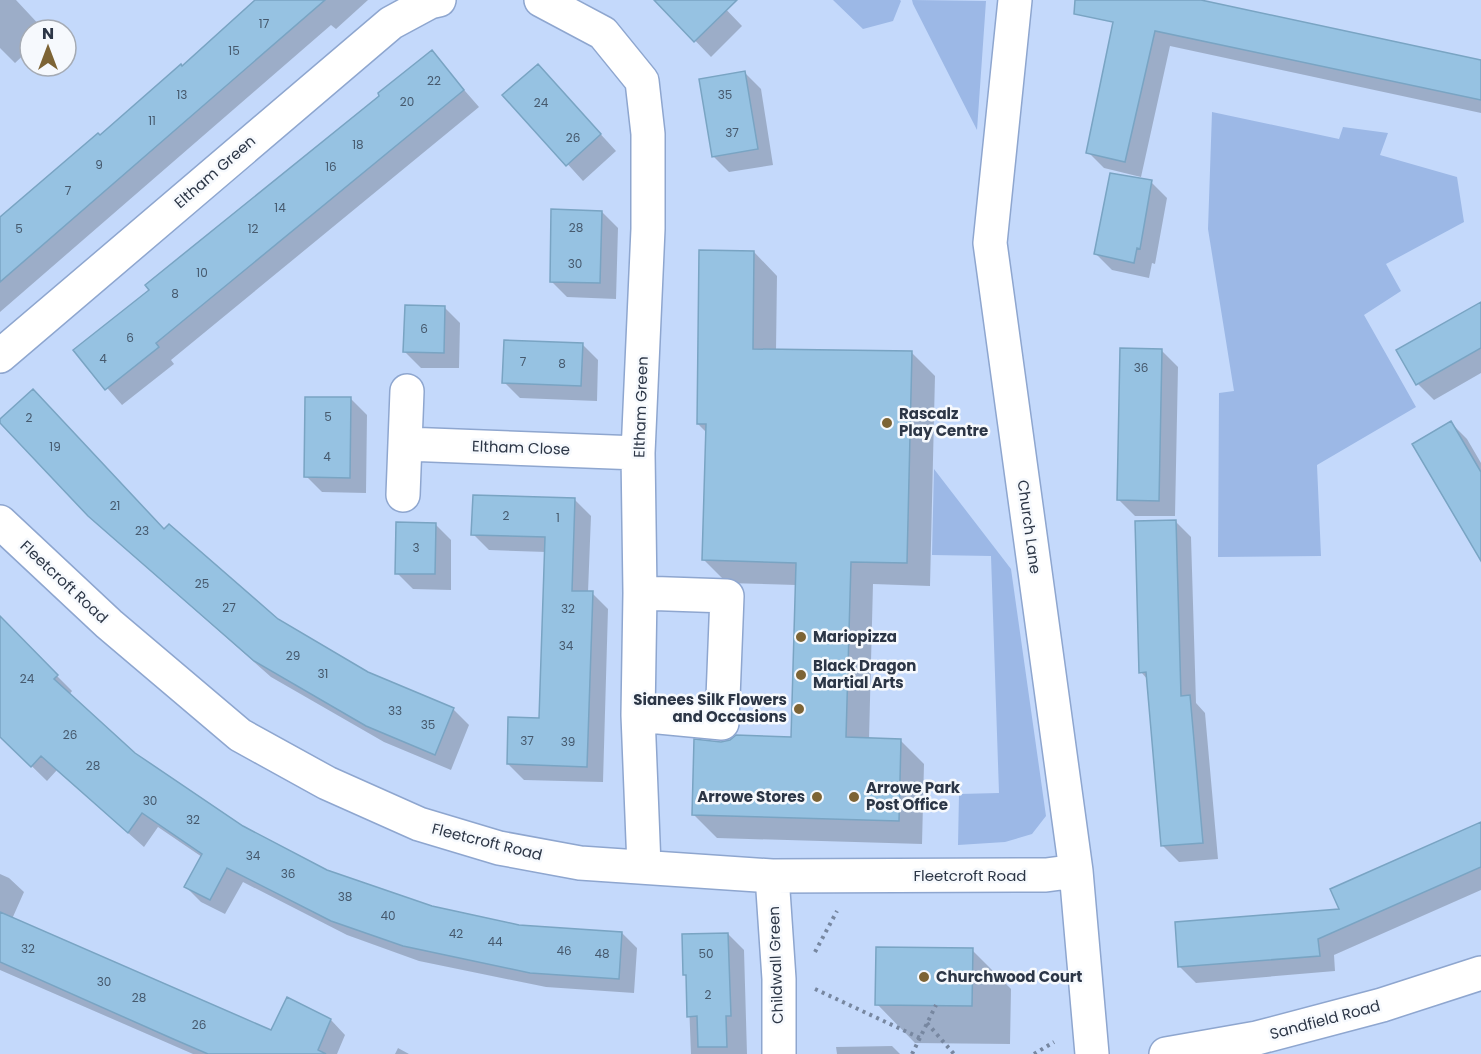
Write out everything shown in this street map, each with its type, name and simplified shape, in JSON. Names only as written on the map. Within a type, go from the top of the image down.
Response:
[{"type":"street","name":"Eltham Green","points":[[0,356],[391,22],[430,2],[439,0]]},
{"type":"street","name":"Eltham Green","points":[[541,0],[603,33],[642,81],[648,134],[648,229],[638,453],[640,593],[638,715],[644,866]]},
{"type":"street","name":"Church Lane","points":[[1015,0],[990,243],[1076,871],[1092,1054]]},
{"type":"street","points":[[403,495],[407,391]]},
{"type":"street","name":"Eltham Close","points":[[405,444],[638,453]]},
{"type":"street","name":"Fleetcroft Road","points":[[0,522],[110,624],[240,735],[327,783],[419,824],[499,848],[580,863],[772,876],[1046,875],[1076,871]]},
{"type":"street","points":[[638,715],[722,723],[727,596],[640,593]]},
{"type":"street","name":"Childwall Green","points":[[772,876],[789,980],[779,1054]]},
{"type":"street","name":"Sandfield Road","points":[[1166,1054],[1257,1038],[1382,1005],[1481,973]]},
{"type":"path","points":[[842,876],[841,904],[789,980],[920,1038]]},
{"type":"path","points":[[912,1054],[936,1005]]},
{"type":"path","points":[[927,1023],[954,1054]]},
{"type":"path","points":[[1034,1054],[1054,1042]]},
{"type":"shaded area","points":[[833,0],[901,1],[893,21],[863,29]]},
{"type":"shaded area","points":[[912,0],[986,1],[977,130],[913,4]]},
{"type":"shaded area","points":[[1212,112],[1339,139],[1343,127],[1388,133],[1380,155],[1457,177],[1464,222],[1386,264],[1401,291],[1364,315],[1416,407],[1317,465],[1321,556],[1218,557],[1219,393],[1234,391],[1208,229]]},
{"type":"shaded area","points":[[934,469],[1011,569],[1046,816],[1032,834],[1005,842],[958,845],[959,794],[999,793],[991,556],[932,555]]},
{"type":"building","points":[[255,0],[325,0],[0,282],[0,217],[98,133],[100,135],[181,64],[182,66]]},
{"type":"building","points":[[654,0],[737,0],[694,42]]},
{"type":"building","points":[[1075,0],[1201,0],[1481,60],[1481,100],[1155,31],[1125,162],[1086,153],[1113,22],[1074,14]]},
{"type":"building","points":[[432,50],[464,90],[156,343],[159,347],[105,390],[73,350],[149,290],[145,285],[379,96],[378,93]]},
{"type":"building","points":[[538,64],[601,134],[566,166],[502,95]]},
{"type":"building","points":[[745,71],[758,149],[712,157],[699,79]]},
{"type":"building","points":[[1110,173],[1152,180],[1140,249],[1137,248],[1134,263],[1094,254]]},
{"type":"building","points":[[551,209],[602,211],[600,283],[550,282]]},
{"type":"building","points":[[699,250],[754,251],[753,349],[912,351],[907,563],[851,562],[846,737],[901,739],[899,821],[692,815],[694,739],[721,742],[730,740],[736,735],[791,737],[796,563],[702,560],[706,424],[697,424]]},
{"type":"building","points":[[1481,302],[1481,348],[1416,385],[1396,350]]},
{"type":"building","points":[[405,305],[445,306],[444,353],[403,352]]},
{"type":"building","points":[[504,340],[583,343],[581,386],[502,383]]},
{"type":"building","points":[[1120,348],[1162,349],[1159,501],[1117,500]]},
{"type":"building","points":[[33,389],[164,529],[169,524],[278,619],[368,672],[454,708],[435,755],[366,726],[254,661],[88,516],[0,423],[0,419]]},
{"type":"building","points":[[305,397],[351,397],[350,478],[304,477]]},
{"type":"building","points":[[1451,421],[1481,472],[1481,561],[1412,444]]},
{"type":"building","points":[[473,495],[575,498],[572,591],[593,591],[587,767],[507,764],[508,717],[539,718],[545,537],[471,535]]},
{"type":"building","points":[[1176,520],[1181,696],[1190,695],[1203,843],[1161,846],[1146,672],[1139,673],[1135,521]]},
{"type":"building","points":[[396,522],[436,523],[435,574],[395,574]]},
{"type":"building","points":[[0,616],[58,675],[54,679],[135,753],[243,826],[327,870],[432,906],[519,925],[622,932],[619,979],[530,973],[403,946],[331,921],[227,868],[210,900],[184,887],[202,854],[142,813],[128,833],[41,756],[31,767],[0,737]]},
{"type":"building","points":[[1481,822],[1481,867],[1318,939],[1320,956],[1178,967],[1175,922],[1339,909],[1330,889]]},
{"type":"building","points":[[0,912],[271,1030],[287,997],[331,1019],[318,1050],[326,1054],[208,1054],[171,1038],[0,962]]},
{"type":"building","points":[[728,933],[731,1016],[726,1016],[727,1047],[698,1047],[697,1016],[687,1017],[682,934]]},
{"type":"building","name":"Churchwood Court","points":[[876,947],[973,948],[972,1006],[875,1005]]},
{"type":"place","name":"Rascalz Play Centre","points":[[887,423]]},
{"type":"place","name":"Mariopizza","points":[[801,637]]},
{"type":"place","name":"Black Dragon Martial Arts","points":[[801,675]]},
{"type":"place","name":"Sianees Silk Flowers and Occasions","points":[[799,709]]},
{"type":"place","name":"Arrowe Stores","points":[[817,797]]},
{"type":"place","name":"Arrowe Park Post Office","points":[[854,797]]},
{"type":"place","name":"Churchwood Court","points":[[924,977]]}]
